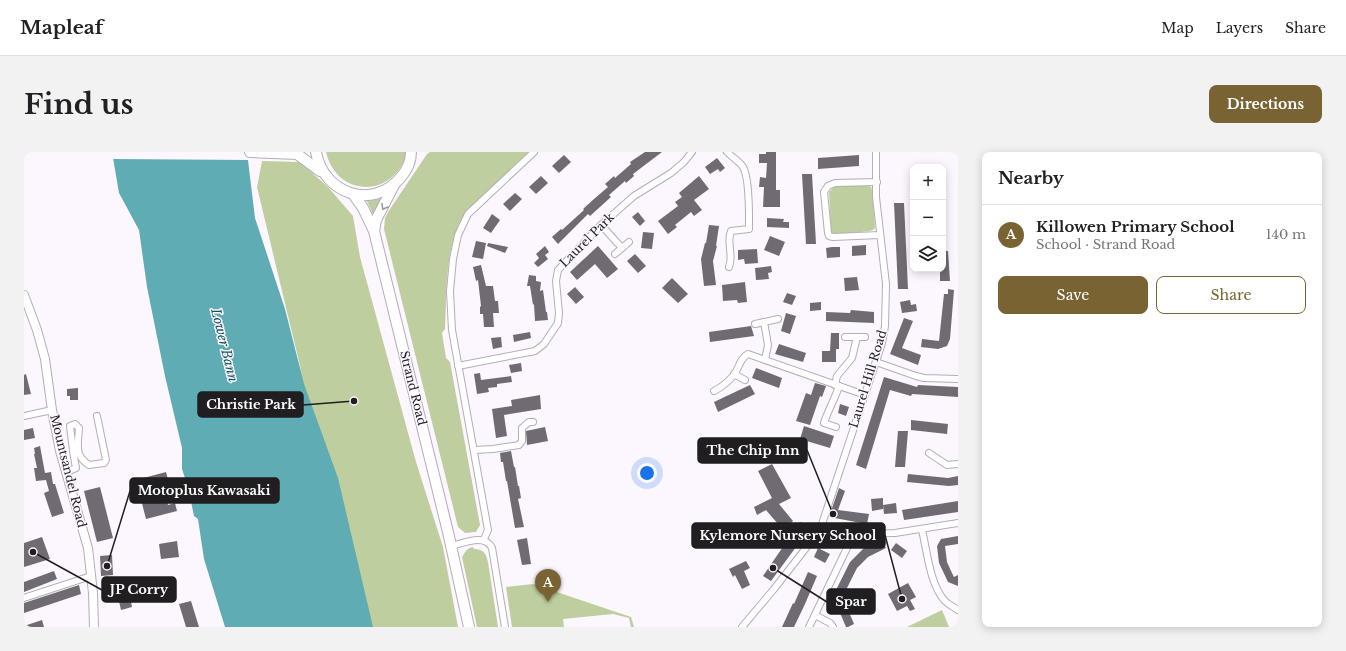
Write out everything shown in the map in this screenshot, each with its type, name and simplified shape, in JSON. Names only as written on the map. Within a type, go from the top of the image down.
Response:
[{"type":"main road","points":[[250,152],[281,152],[297,154],[323,173]]},
{"type":"main road","points":[[316,152],[317,161],[323,173],[331,183],[341,190],[353,194],[368,195],[383,191],[395,183],[406,171],[413,154]]},
{"type":"main road","points":[[374,231],[376,220],[395,183]]},
{"type":"main road","name":"Strand Road","points":[[353,194],[363,208],[374,231],[470,627]]},
{"type":"street","points":[[484,539],[488,530],[452,330],[450,291],[453,258],[458,235],[468,214],[534,152]]},
{"type":"street","name":"Laurel Park","points":[[458,366],[535,351],[544,344],[558,323],[559,313],[556,281],[558,270],[601,225],[634,196],[671,173],[684,162],[692,152]]},
{"type":"street","points":[[727,152],[742,166],[746,174],[749,211],[749,229],[731,231],[729,237],[732,261],[729,267]]},
{"type":"street","name":"Laurel Hill Road","points":[[742,627],[820,530],[882,343],[886,314],[886,284],[876,197],[876,152]]},
{"type":"street","points":[[876,182],[835,183],[828,186],[824,192],[829,236],[833,237],[868,234],[880,235]]},
{"type":"street","points":[[601,225],[622,248]]},
{"type":"street","points":[[615,254],[629,242]]},
{"type":"street","name":"Mountsandel Road","points":[[24,295],[37,330],[45,359],[52,410],[60,451],[88,548],[94,627]]},
{"type":"street","points":[[755,324],[778,319]]},
{"type":"street","points":[[764,322],[768,345],[765,360]]},
{"type":"street","points":[[845,337],[865,337]]},
{"type":"street","points":[[836,427],[824,423],[830,405],[835,398],[838,376],[852,358],[857,337]]},
{"type":"street","points":[[714,391],[724,385],[734,374],[743,356],[748,354],[865,395]]},
{"type":"street","points":[[876,362],[920,377],[958,379]]},
{"type":"street","points":[[734,374],[746,380]]},
{"type":"street","points":[[24,416],[52,410]]},
{"type":"street","points":[[67,472],[76,468],[70,426],[75,424],[79,428],[77,448],[81,460],[89,465],[104,463],[106,460],[97,416]]},
{"type":"street","points":[[474,450],[519,445],[522,441],[522,428],[529,422],[533,422]]},
{"type":"street","points":[[929,453],[947,465],[958,464]]},
{"type":"street","points":[[820,530],[828,533],[848,534],[902,533],[958,523]]},
{"type":"street","points":[[922,530],[929,567],[938,591],[944,600],[958,610]]},
{"type":"street","points":[[809,627],[848,546],[848,534]]},
{"type":"street","points":[[451,546],[484,539],[490,543],[505,627]]},
{"type":"street","points":[[24,598],[91,576]]},
{"type":"street","points":[[816,615],[830,623],[833,627]]},
{"type":"green space","points":[[326,152],[407,152],[401,167],[391,178],[379,185],[366,187],[353,185],[342,178],[332,167]]},
{"type":"green space","points":[[430,152],[529,152],[465,213],[453,240],[450,255],[445,329],[442,333],[446,358],[450,362],[480,525],[476,532],[465,533],[458,527],[384,229],[385,218],[388,212],[427,154]]},
{"type":"green space","points":[[262,161],[300,162],[328,187],[353,216],[360,257],[416,462],[443,547],[458,627],[354,627],[270,363],[256,228],[302,374],[257,187]]},
{"type":"green space","points":[[866,184],[871,187],[873,192],[875,228],[869,231],[835,235],[831,232],[829,192],[835,186]]},
{"type":"green space","points":[[382,195],[384,197],[374,217],[366,199]]},
{"type":"green space","points":[[473,547],[474,549],[482,551],[485,554],[488,562],[498,627],[477,627],[462,557],[468,549]]},
{"type":"green space","points":[[533,584],[631,617],[634,627],[631,627],[629,618],[613,614],[563,619],[564,627],[512,627],[506,587]]},
{"type":"green space","points":[[942,610],[949,627],[907,627]]},
{"type":"water","name":"Lower Bann","points":[[112,152],[247,152],[255,218],[285,309],[304,384],[338,478],[373,627],[225,627],[204,559],[198,519],[194,516],[188,487],[182,469],[182,448],[165,376],[147,287],[139,230],[119,193]]},
{"type":"pier","points":[[110,152],[249,152],[250,160],[111,159]]},
{"type":"building","points":[[645,152],[662,152],[633,174],[634,176],[626,183],[625,181],[609,195],[611,197],[590,216],[588,214],[558,244],[552,237],[561,229],[562,230],[608,187],[605,184],[614,176],[615,178],[631,164],[630,162]]},
{"type":"building","points":[[766,152],[776,152],[776,190],[780,190],[780,207],[763,207],[764,187],[759,187],[760,177],[766,178],[767,163],[759,163],[759,154],[766,154]]},
{"type":"building","points":[[564,155],[571,162],[559,173],[552,166]]},
{"type":"building","points":[[859,155],[859,166],[818,169],[818,158]]},
{"type":"building","points":[[717,158],[725,168],[720,172],[718,169],[710,174],[705,167]]},
{"type":"building","points":[[802,174],[812,174],[816,244],[806,244]]},
{"type":"building","points":[[541,176],[548,183],[536,194],[529,187]]},
{"type":"building","points":[[699,176],[709,189],[694,200],[702,210],[694,216],[691,212],[675,225],[677,227],[668,234],[658,221],[678,206],[675,202],[682,197],[679,193]]},
{"type":"building","points":[[515,193],[522,199],[510,211],[503,204]]},
{"type":"building","points":[[894,203],[904,203],[908,289],[898,289]]},
{"type":"building","points":[[638,212],[645,221],[640,226],[632,217]]},
{"type":"building","points":[[492,214],[500,220],[491,233],[483,228]]},
{"type":"building","points":[[767,218],[784,219],[783,222],[789,222],[789,228],[767,227]]},
{"type":"building","points":[[709,225],[719,226],[717,246],[713,261],[716,285],[704,286],[701,259],[706,243]]},
{"type":"building","points":[[643,232],[654,233],[652,249],[641,248]]},
{"type":"building","points":[[770,236],[785,242],[779,256],[764,250]]},
{"type":"building","points":[[476,241],[486,243],[483,259],[472,257]]},
{"type":"building","points":[[488,243],[508,247],[505,253],[487,246]]},
{"type":"building","points":[[866,245],[866,255],[852,256],[852,246]]},
{"type":"building","points":[[545,246],[549,252],[545,255],[548,259],[538,267],[534,263],[539,258],[536,254]]},
{"type":"building","points":[[598,246],[618,269],[607,278],[595,264],[577,280],[570,272]]},
{"type":"building","points":[[840,247],[840,257],[827,258],[826,248]]},
{"type":"building","points":[[757,249],[758,263],[745,264],[744,259],[738,260],[738,250]]},
{"type":"building","points":[[946,251],[948,251],[950,281],[940,281],[940,272],[946,272]]},
{"type":"building","points":[[635,254],[646,266],[638,273],[627,261]]},
{"type":"building","points":[[481,265],[486,286],[493,286],[495,301],[498,301],[499,313],[493,313],[494,327],[484,327],[483,314],[480,314],[481,306],[478,280],[476,281],[473,267]]},
{"type":"building","points":[[771,266],[772,272],[768,273],[769,279],[756,280],[755,268]]},
{"type":"building","points":[[529,275],[536,276],[536,281],[541,282],[540,291],[543,290],[548,320],[535,321],[534,304],[533,305],[530,286],[527,286]]},
{"type":"building","points":[[857,277],[859,290],[845,291],[844,278]]},
{"type":"building","points":[[672,278],[688,294],[678,303],[662,288]]},
{"type":"building","points":[[745,282],[747,302],[738,303],[737,300],[723,301],[722,285]]},
{"type":"building","points":[[575,287],[584,297],[576,304],[567,294]]},
{"type":"building","points":[[948,289],[954,290],[950,339],[947,346],[938,349],[921,347],[922,339],[939,341],[944,294],[948,294]]},
{"type":"building","points":[[787,293],[796,296],[792,305],[783,302]]},
{"type":"building","points":[[910,300],[911,305],[916,304],[917,311],[902,313],[900,302]]},
{"type":"building","points":[[821,302],[821,310],[810,311],[810,303]]},
{"type":"building","points":[[851,310],[874,312],[874,323],[826,321],[826,312],[850,313]]},
{"type":"building","points":[[786,313],[796,316],[790,334],[781,331]]},
{"type":"building","points":[[904,318],[913,321],[902,348],[921,355],[918,365],[890,354]]},
{"type":"building","points":[[751,326],[754,336],[710,342],[709,332]]},
{"type":"building","points":[[530,332],[531,338],[514,342],[513,335]]},
{"type":"building","points":[[831,333],[839,333],[839,349],[836,349],[836,362],[822,362],[822,351],[830,351]]},
{"type":"building","points":[[501,337],[502,347],[493,349],[491,338]]},
{"type":"building","points":[[779,344],[806,353],[803,362],[775,354]]},
{"type":"building","points":[[521,363],[522,371],[511,373],[509,365]]},
{"type":"building","points":[[756,368],[782,378],[779,388],[752,378]]},
{"type":"building","points":[[480,373],[481,380],[511,376],[512,382],[497,384],[497,387],[488,388],[489,392],[477,394],[474,374]]},
{"type":"building","points":[[26,374],[31,394],[24,395],[24,375]]},
{"type":"building","points":[[884,377],[917,387],[918,385],[958,387],[958,397],[912,394],[911,396],[890,390],[866,469],[856,465]]},
{"type":"building","points":[[815,383],[826,386],[822,397],[820,396],[810,425],[796,421],[806,393],[811,395]]},
{"type":"building","points":[[750,385],[755,394],[718,412],[714,402]]},
{"type":"building","points":[[78,388],[78,400],[70,400],[70,396],[67,396],[67,389]]},
{"type":"building","points":[[540,395],[541,409],[504,415],[507,436],[496,438],[492,409],[512,406],[511,400]]},
{"type":"building","points":[[840,404],[849,407],[846,416],[838,413]]},
{"type":"building","points":[[911,420],[948,424],[947,434],[911,430]]},
{"type":"building","points":[[804,426],[834,436],[830,448],[800,439]]},
{"type":"building","points":[[545,427],[548,441],[527,445],[526,431]]},
{"type":"building","points":[[33,428],[35,438],[24,440],[24,430]]},
{"type":"building","points":[[898,431],[908,431],[905,467],[895,467]]},
{"type":"building","points":[[40,446],[45,473],[51,472],[53,484],[55,484],[64,513],[52,517],[44,493],[49,491],[46,480],[36,481],[34,468],[37,468],[34,448]]},
{"type":"building","points":[[511,451],[519,486],[521,498],[518,499],[524,527],[515,528],[507,481],[503,462],[501,462],[500,453]]},
{"type":"building","points":[[772,464],[791,498],[779,504],[793,521],[778,535],[772,529],[778,524],[766,510],[757,515],[754,507],[772,498],[758,471]]},
{"type":"building","points":[[166,472],[169,483],[163,485],[168,505],[175,503],[177,511],[146,519],[136,480]]},
{"type":"building","points":[[908,474],[948,478],[958,476],[958,485],[949,486],[907,482]]},
{"type":"building","points":[[100,487],[113,538],[97,542],[84,491]]},
{"type":"building","points":[[839,488],[845,491],[838,510],[869,514],[867,524],[829,517]]},
{"type":"building","points":[[883,498],[883,509],[872,511],[871,499]]},
{"type":"building","points":[[958,501],[958,512],[904,520],[902,510]]},
{"type":"building","points":[[896,503],[897,513],[884,514],[883,505]]},
{"type":"building","points":[[800,522],[808,526],[796,547],[771,581],[763,576]]},
{"type":"building","points":[[958,536],[958,544],[945,546],[947,562],[951,571],[954,577],[958,575],[958,586],[948,582],[939,563],[937,546],[941,539]]},
{"type":"building","points":[[42,537],[50,559],[24,567],[24,543]]},
{"type":"building","points":[[527,538],[531,564],[522,565],[517,540]]},
{"type":"building","points":[[882,540],[886,548],[868,557],[857,568],[843,596],[835,592],[850,562],[863,549]]},
{"type":"building","points":[[177,541],[179,557],[161,559],[159,544]]},
{"type":"building","points":[[896,543],[907,551],[902,558],[891,550]]},
{"type":"building","points":[[818,548],[830,554],[825,563],[814,557]]},
{"type":"building","points":[[112,555],[113,575],[101,576],[100,556]]},
{"type":"building","points":[[746,561],[750,568],[744,571],[750,585],[742,589],[735,575],[733,577],[729,569]]},
{"type":"building","points":[[54,571],[57,579],[24,592],[24,582]]},
{"type":"building","points":[[808,572],[817,576],[805,604],[794,627],[782,627],[793,603],[794,604]]},
{"type":"building","points":[[908,583],[916,597],[910,600],[915,609],[910,611],[907,606],[897,611],[888,594]]},
{"type":"building","points":[[79,585],[81,594],[24,613],[24,603]]},
{"type":"building","points":[[128,585],[132,607],[121,610],[116,588]]},
{"type":"building","points":[[191,601],[199,627],[186,627],[179,604]]},
{"type":"building","points":[[846,605],[854,624],[848,627],[846,627],[838,608]]},
{"type":"building","points":[[42,620],[44,627],[24,627],[24,626]]},
{"type":"place","name":"Christie Park","points":[[354,401]]},
{"type":"place","name":"The Chip Inn","points":[[833,514]]},
{"type":"place","name":"JP Corry","points":[[33,552]]},
{"type":"place","name":"Motoplus Kawasaki","points":[[107,566]]},
{"type":"place","name":"Spar","points":[[773,568]]},
{"type":"place","name":"Kylemore Nursery School","points":[[902,599]]},
{"type":"place","name":"Killowen Primary School","points":[[548,602]]}]
